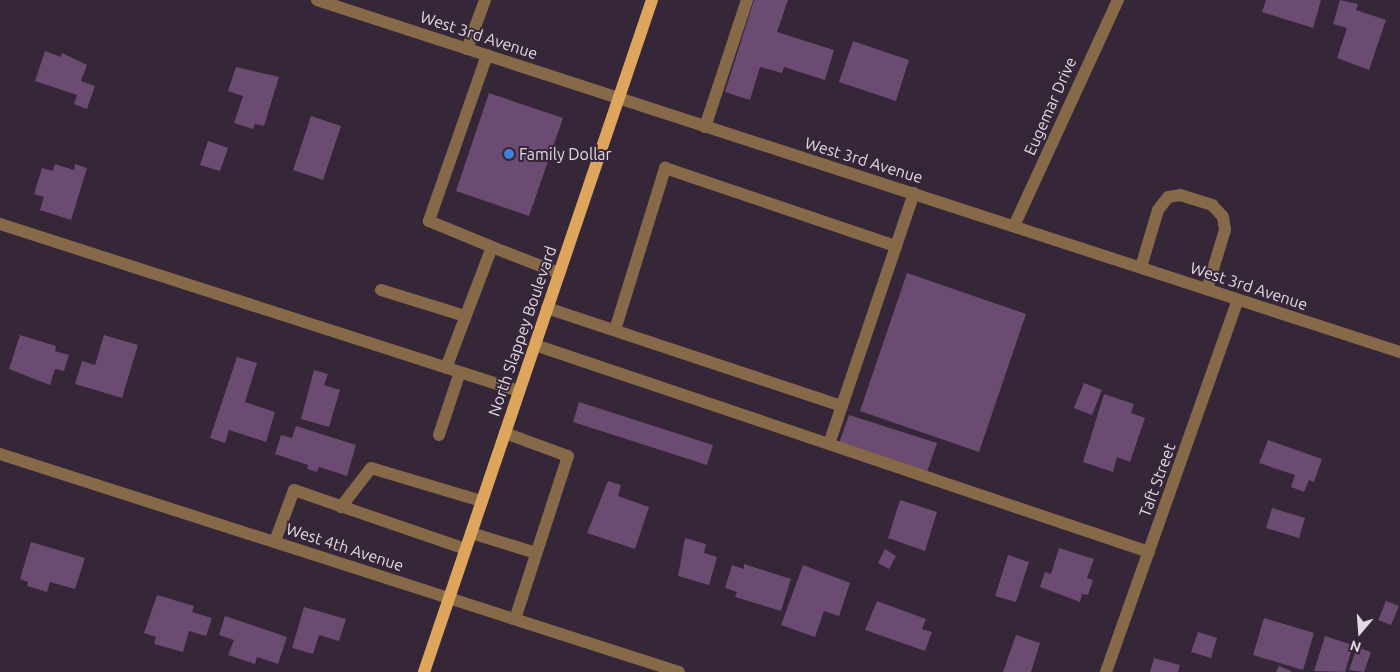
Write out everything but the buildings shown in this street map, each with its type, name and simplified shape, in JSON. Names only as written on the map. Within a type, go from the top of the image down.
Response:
[{"type":"main road","name":"North Slappey Boulevard","points":[[424,672],[652,0]]},
{"type":"street","name":"West 3rd Avenue","points":[[317,0],[1400,352]]},
{"type":"street","points":[[468,49],[485,0]]},
{"type":"street","points":[[704,127],[747,0]]},
{"type":"street","name":"Eugemar Drive","points":[[1014,226],[1118,0]]},
{"type":"street","points":[[487,55],[429,221],[559,273]]},
{"type":"street","points":[[615,330],[665,168],[896,246]]},
{"type":"street","points":[[829,444],[914,193]]},
{"type":"street","points":[[1141,267],[1158,210],[1168,197],[1180,195],[1212,206],[1223,217],[1225,230],[1207,289]]},
{"type":"street","points":[[0,224],[519,391]]},
{"type":"street","points":[[446,368],[492,247]]},
{"type":"street","points":[[381,290],[466,316]]},
{"type":"street","name":"Taft Street","points":[[1106,672],[1238,300]]},
{"type":"street","points":[[548,308],[842,406]]},
{"type":"street","points":[[535,345],[1149,552]]},
{"type":"street","points":[[439,435],[460,372]]},
{"type":"street","points":[[505,433],[568,456],[515,620]]},
{"type":"street","name":"West 4th Avenue","points":[[0,454],[679,672]]},
{"type":"street","points":[[341,506],[371,468],[482,501]]},
{"type":"street","points":[[274,541],[294,490],[465,549]]},
{"type":"street","points":[[471,533],[536,554]]},
{"type":"place","name":"Family Dollar","points":[[509,154]]}]
